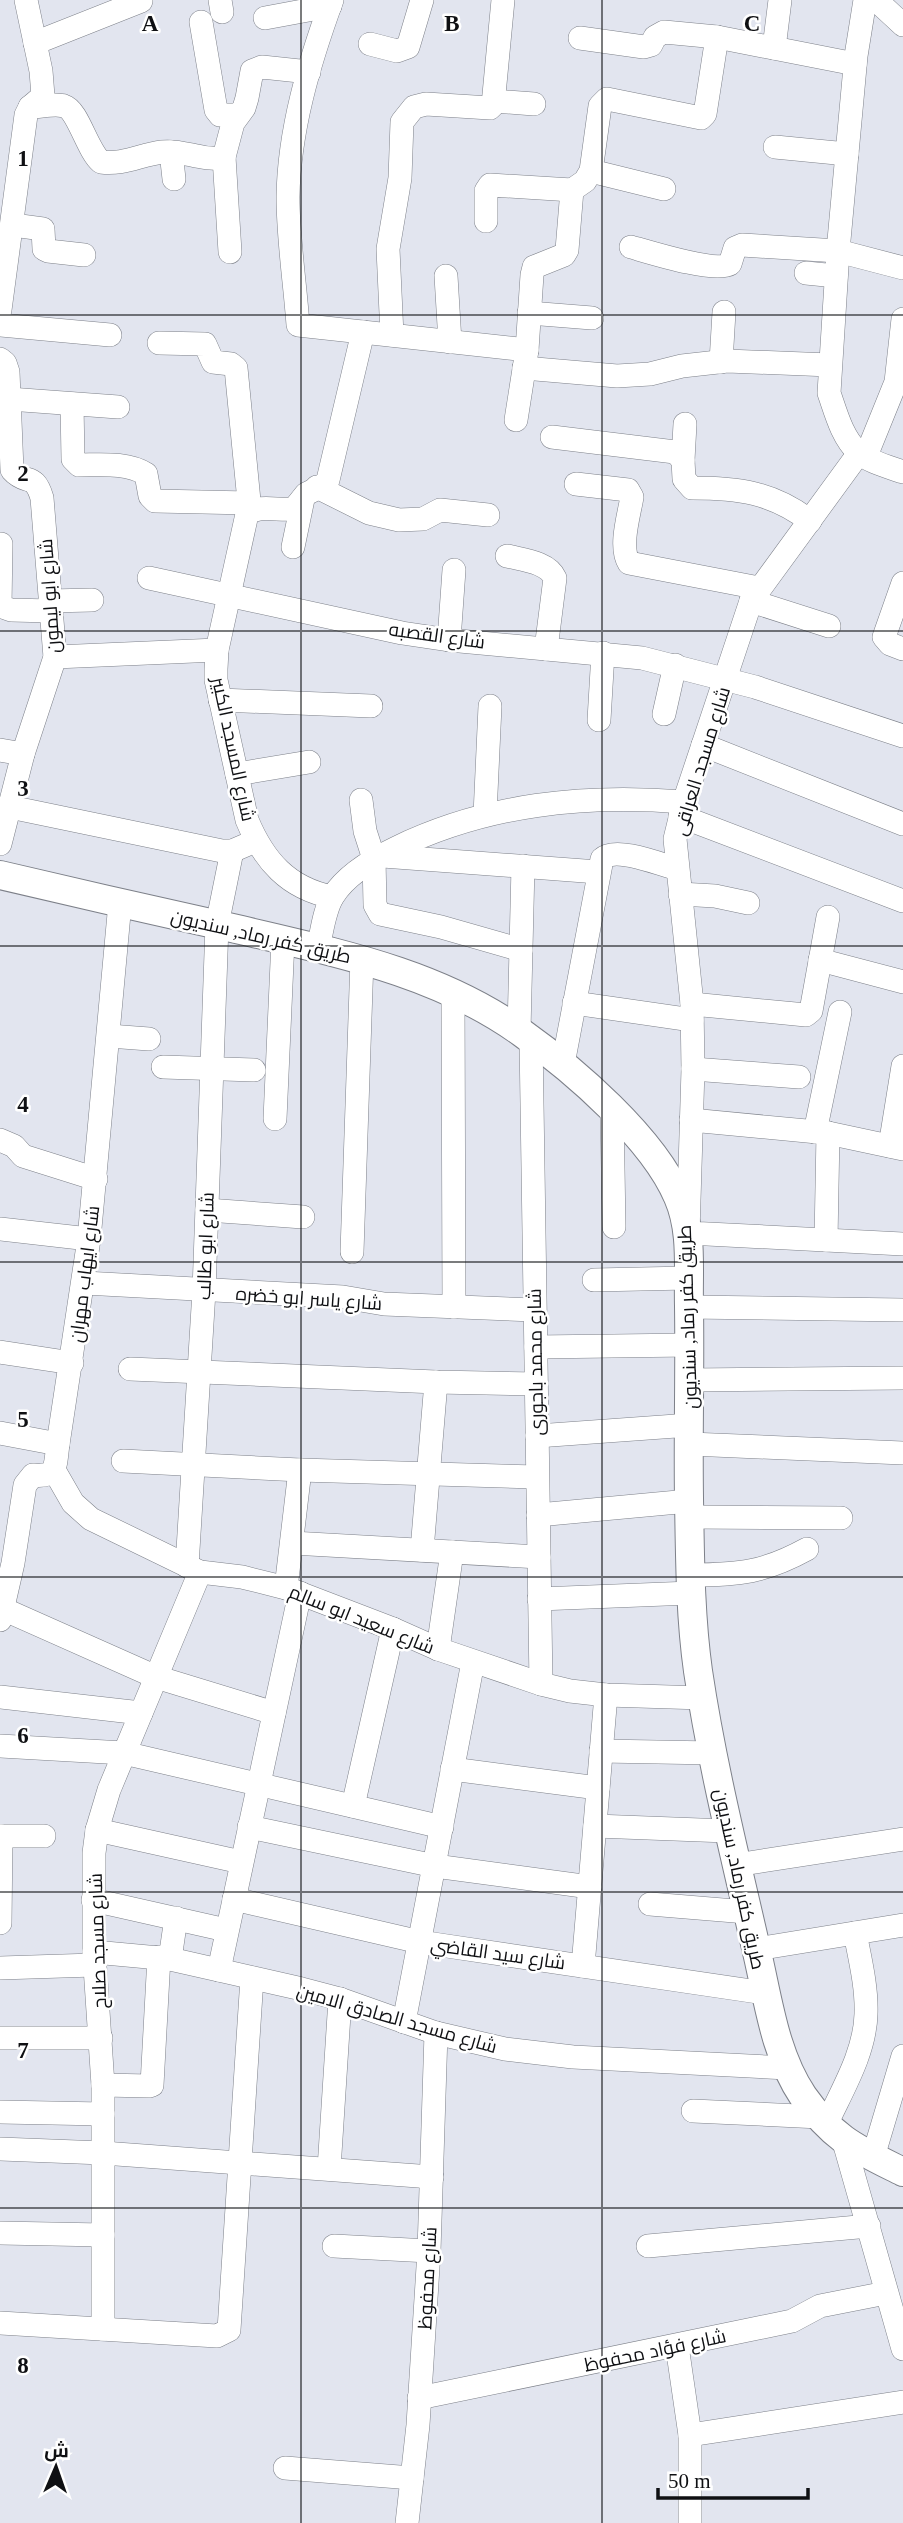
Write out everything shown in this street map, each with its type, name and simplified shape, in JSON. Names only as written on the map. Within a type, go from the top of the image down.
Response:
[{"type":"street","points":[[0,310],[26,115],[30,107],[43,96],[26,0]]},
{"type":"street","points":[[370,44],[397,51],[408,47],[422,0]]},
{"type":"street","points":[[392,335],[388,249],[400,178],[402,122],[414,107],[426,104],[489,108],[494,101],[503,0]]},
{"type":"street","points":[[775,48],[780,0]]},
{"type":"street","points":[[35,43],[141,1]]},
{"type":"street","points":[[903,25],[875,1],[855,64],[830,365],[830,393],[848,439],[863,455],[903,472]]},
{"type":"street","points":[[265,18],[331,3]]},
{"type":"street","points":[[331,3],[309,72],[293,145],[289,190],[298,325],[450,342],[617,376],[650,374],[682,366],[721,362],[830,365]]},
{"type":"street","points":[[214,11],[217,113],[237,115]]},
{"type":"street","points":[[580,38],[644,47],[651,45],[655,37],[664,32],[717,37],[855,64]]},
{"type":"street","points":[[486,221],[486,191],[490,185],[572,190],[585,181],[591,171],[600,106],[607,99],[701,118],[705,114],[717,37]]},
{"type":"street","points":[[230,252],[224,158],[233,122],[244,108],[252,71],[262,67],[309,72]]},
{"type":"street","points":[[494,101],[534,104]]},
{"type":"street","points":[[30,107],[64,106],[72,111],[92,154],[100,163],[118,163],[163,152],[211,160],[224,158]]},
{"type":"street","points":[[775,147],[847,154]]},
{"type":"street","points":[[171,152],[174,179]]},
{"type":"street","points":[[591,171],[664,188]]},
{"type":"street","points":[[516,420],[526,359],[534,267],[564,255],[567,250],[572,190]]},
{"type":"street","points":[[13,225],[43,229],[44,249],[48,251],[84,255]]},
{"type":"street","points":[[631,247],[663,257],[725,267],[730,264],[735,248],[742,246],[838,251],[903,268]]},
{"type":"street","points":[[806,273],[836,276]]},
{"type":"street","points":[[446,276],[450,342]]},
{"type":"street","points":[[721,362],[724,312]]},
{"type":"street","points":[[530,313],[592,318]]},
{"type":"street","name":"شارع مسجد العراقى","points":[[688,1233],[692,1012],[675,839],[682,809],[755,594],[863,455],[898,391],[903,319]]},
{"type":"street","points":[[0,326],[110,335]]},
{"type":"street","points":[[72,404],[73,459],[79,464],[119,465],[138,469],[146,474],[149,496],[155,501],[293,509],[310,493],[324,485],[332,469],[363,332]]},
{"type":"street","points":[[159,343],[205,344],[214,362],[231,364],[236,368],[250,507]]},
{"type":"street","name":"شارع ابو ليمون","points":[[0,360],[8,372],[12,470],[18,476],[33,480],[38,485],[42,498],[55,657],[23,754],[0,844]]},
{"type":"street","points":[[9,399],[118,407]]},
{"type":"street","points":[[685,425],[684,479],[692,488],[732,489],[758,494],[795,509],[810,521]]},
{"type":"street","points":[[552,437],[668,450],[675,452],[683,460]]},
{"type":"street","points":[[0,480],[33,480]]},
{"type":"street","points":[[576,484],[628,490],[632,497],[625,557],[629,563],[755,594],[828,626]]},
{"type":"street","points":[[310,493],[399,520],[423,519],[440,510],[488,515]]},
{"type":"street","points":[[293,547],[310,493]]},
{"type":"street","name":"شارع المسجد الكبير","points":[[250,507],[217,650],[216,680],[220,700],[247,820],[255,838],[278,870],[292,882],[312,893],[332,897]]},
{"type":"street","points":[[1,544],[0,607],[11,610],[92,600]]},
{"type":"street","points":[[507,556],[548,567],[553,573],[555,578],[546,649]]},
{"type":"street","points":[[449,640],[454,570]]},
{"type":"street","name":"شارع القصبه","points":[[149,578],[449,640],[603,653],[675,665],[903,736]]},
{"type":"street","points":[[896,647],[884,637],[903,583]]},
{"type":"street","points":[[55,657],[217,650]]},
{"type":"street","points":[[599,720],[603,653]]},
{"type":"street","points":[[664,714],[675,665]]},
{"type":"street","points":[[220,700],[371,706]]},
{"type":"street","points":[[485,815],[490,706]]},
{"type":"street","points":[[703,745],[903,824]]},
{"type":"street","points":[[0,750],[23,754]]},
{"type":"street","points":[[237,774],[309,762]]},
{"type":"street","points":[[318,948],[332,897],[346,880],[377,858],[413,840],[485,815],[562,800],[593,799],[682,809],[903,901]]},
{"type":"street","points":[[361,800],[365,831],[377,858],[375,905],[380,914],[441,927],[521,950]]},
{"type":"street","points":[[9,807],[222,850],[232,850],[255,838]]},
{"type":"street","name":"شارع ابو طالب","points":[[194,1569],[193,1464],[204,1291],[217,925],[232,850]]},
{"type":"street","points":[[563,1064],[602,859],[612,854],[677,869]]},
{"type":"street","points":[[377,858],[598,872]]},
{"type":"street","name":"شارع محمد باجورى","points":[[523,866],[521,950],[536,1347],[541,1684]]},
{"type":"street","name":"طريق كفر رماد, سنديون","points":[[0,875],[318,948],[408,973],[453,994],[525,1035],[563,1064],[634,1133],[665,1173],[679,1199],[688,1233],[691,1584],[703,1698],[727,1831],[757,1949],[765,1993],[788,2068],[802,2094],[830,2128]]},
{"type":"street","points":[[680,894],[715,896],[748,904]]},
{"type":"street","name":"شارع ايهاب مهران","points":[[54,1470],[84,1283],[96,1179],[120,903]]},
{"type":"street","points":[[574,1003],[692,1012],[806,1015],[811,1011],[828,917]]},
{"type":"street","points":[[275,1119],[283,940]]},
{"type":"street","points":[[352,1252],[362,959]]},
{"type":"street","points":[[820,960],[903,982]]},
{"type":"street","points":[[453,994],[454,1307]]},
{"type":"street","points":[[826,1240],[822,1133],[840,1012]]},
{"type":"street","points":[[109,1036],[149,1039]]},
{"type":"street","points":[[691,1121],[822,1133],[897,1147],[903,1066]]},
{"type":"street","points":[[163,1067],[254,1070]]},
{"type":"street","points":[[693,1069],[799,1077]]},
{"type":"street","points":[[612,1110],[614,1227]]},
{"type":"street","points":[[0,1144],[14,1146],[23,1156],[96,1179]]},
{"type":"street","points":[[207,1210],[303,1217]]},
{"type":"street","points":[[0,1228],[89,1239]]},
{"type":"street","points":[[688,1233],[903,1244]]},
{"type":"street","points":[[594,1280],[688,1278]]},
{"type":"street","name":"شارع ياسر ابو خضره","points":[[84,1283],[343,1297],[384,1304],[534,1310]]},
{"type":"street","points":[[689,1307],[903,1310]]},
{"type":"street","points":[[536,1347],[690,1345]]},
{"type":"street","points":[[0,1352],[72,1363]]},
{"type":"street","points":[[130,1369],[536,1384]]},
{"type":"street","points":[[691,1380],[903,1378]]},
{"type":"street","points":[[422,1550],[436,1382]]},
{"type":"street","points":[[0,1433],[58,1444]]},
{"type":"street","points":[[537,1436],[690,1434],[903,1453]]},
{"type":"street","points":[[123,1461],[300,1470],[537,1477]]},
{"type":"street","points":[[54,1470],[45,1476],[33,1475],[25,1485],[6,1562],[2,1614],[156,1677],[274,1713]]},
{"type":"street","name":"شارع سعيد ابو سالم","points":[[54,1470],[73,1503],[91,1519],[194,1569],[242,1577],[293,1591],[438,1649],[541,1684],[606,1695],[703,1698]]},
{"type":"street","points":[[219,1970],[274,1713],[293,1591],[292,1543],[300,1470]]},
{"type":"street","points":[[538,1515],[690,1509],[841,1518]]},
{"type":"street","points":[[292,1543],[539,1557]]},
{"type":"street","points":[[540,1599],[691,1584],[752,1572],[781,1563],[807,1549]]},
{"type":"street","points":[[438,1649],[452,1552]]},
{"type":"street","name":"شارع مسجد صلاح","points":[[103,2329],[103,2085],[94,1959],[94,1853],[97,1830],[109,1790],[156,1677],[194,1569]]},
{"type":"street","points":[[353,1806],[393,1629]]},
{"type":"street","points":[[404,2022],[473,1662]]},
{"type":"street","points":[[583,1966],[606,1695]]},
{"type":"street","points":[[0,1697],[141,1713]]},
{"type":"street","points":[[0,1746],[124,1753],[442,1827]]},
{"type":"street","points":[[601,1751],[714,1753]]},
{"type":"street","points":[[452,1769],[598,1788]]},
{"type":"street","points":[[595,1826],[727,1831]]},
{"type":"street","points":[[249,1827],[435,1866],[590,1886]]},
{"type":"street","points":[[97,1830],[241,1862]]},
{"type":"street","points":[[0,1923],[1,1836],[44,1836]]},
{"type":"street","points":[[736,1865],[903,1839]]},
{"type":"street","name":"شارع سيد القاضي","points":[[234,1899],[420,1942],[765,1993]]},
{"type":"street","points":[[93,1900],[226,1930]]},
{"type":"street","points":[[650,1904],[747,1912]]},
{"type":"street","points":[[103,2085],[152,2085],[164,1958],[176,1918]]},
{"type":"street","points":[[757,1949],[855,1933],[903,1929]]},
{"type":"street","points":[[855,1933],[866,1998],[865,2026],[858,2056],[830,2128],[869,2226],[903,2349]]},
{"type":"street","name":"شارع مسجد الصادق الامين","points":[[0,1968],[94,1959],[164,1958],[340,1999],[436,2033],[505,2049],[573,2057],[788,2068]]},
{"type":"street","points":[[0,2323],[217,2336],[229,2330],[252,1978]]},
{"type":"street","points":[[329,2169],[340,1999]]},
{"type":"street","name":"شارع محفوظ","points":[[407,2523],[429,2251],[436,2033]]},
{"type":"street","points":[[0,2038],[101,2038]]},
{"type":"street","points":[[873,2157],[903,2056]]},
{"type":"street","points":[[693,2111],[830,2128],[873,2157],[903,2172]]},
{"type":"street","points":[[0,2112],[103,2114]]},
{"type":"street","points":[[0,2149],[103,2153],[432,2177]]},
{"type":"street","points":[[648,2246],[869,2226]]},
{"type":"street","points":[[0,2233],[103,2235]]},
{"type":"street","points":[[334,2246],[429,2251]]},
{"type":"street","name":"شارع فؤاد محفوظ","points":[[419,2398],[792,2321],[820,2306],[886,2293]]},
{"type":"street","points":[[677,2346],[690,2435],[690,2523]]},
{"type":"street","points":[[690,2435],[903,2402]]},
{"type":"street","points":[[285,2468],[412,2478]]}]
